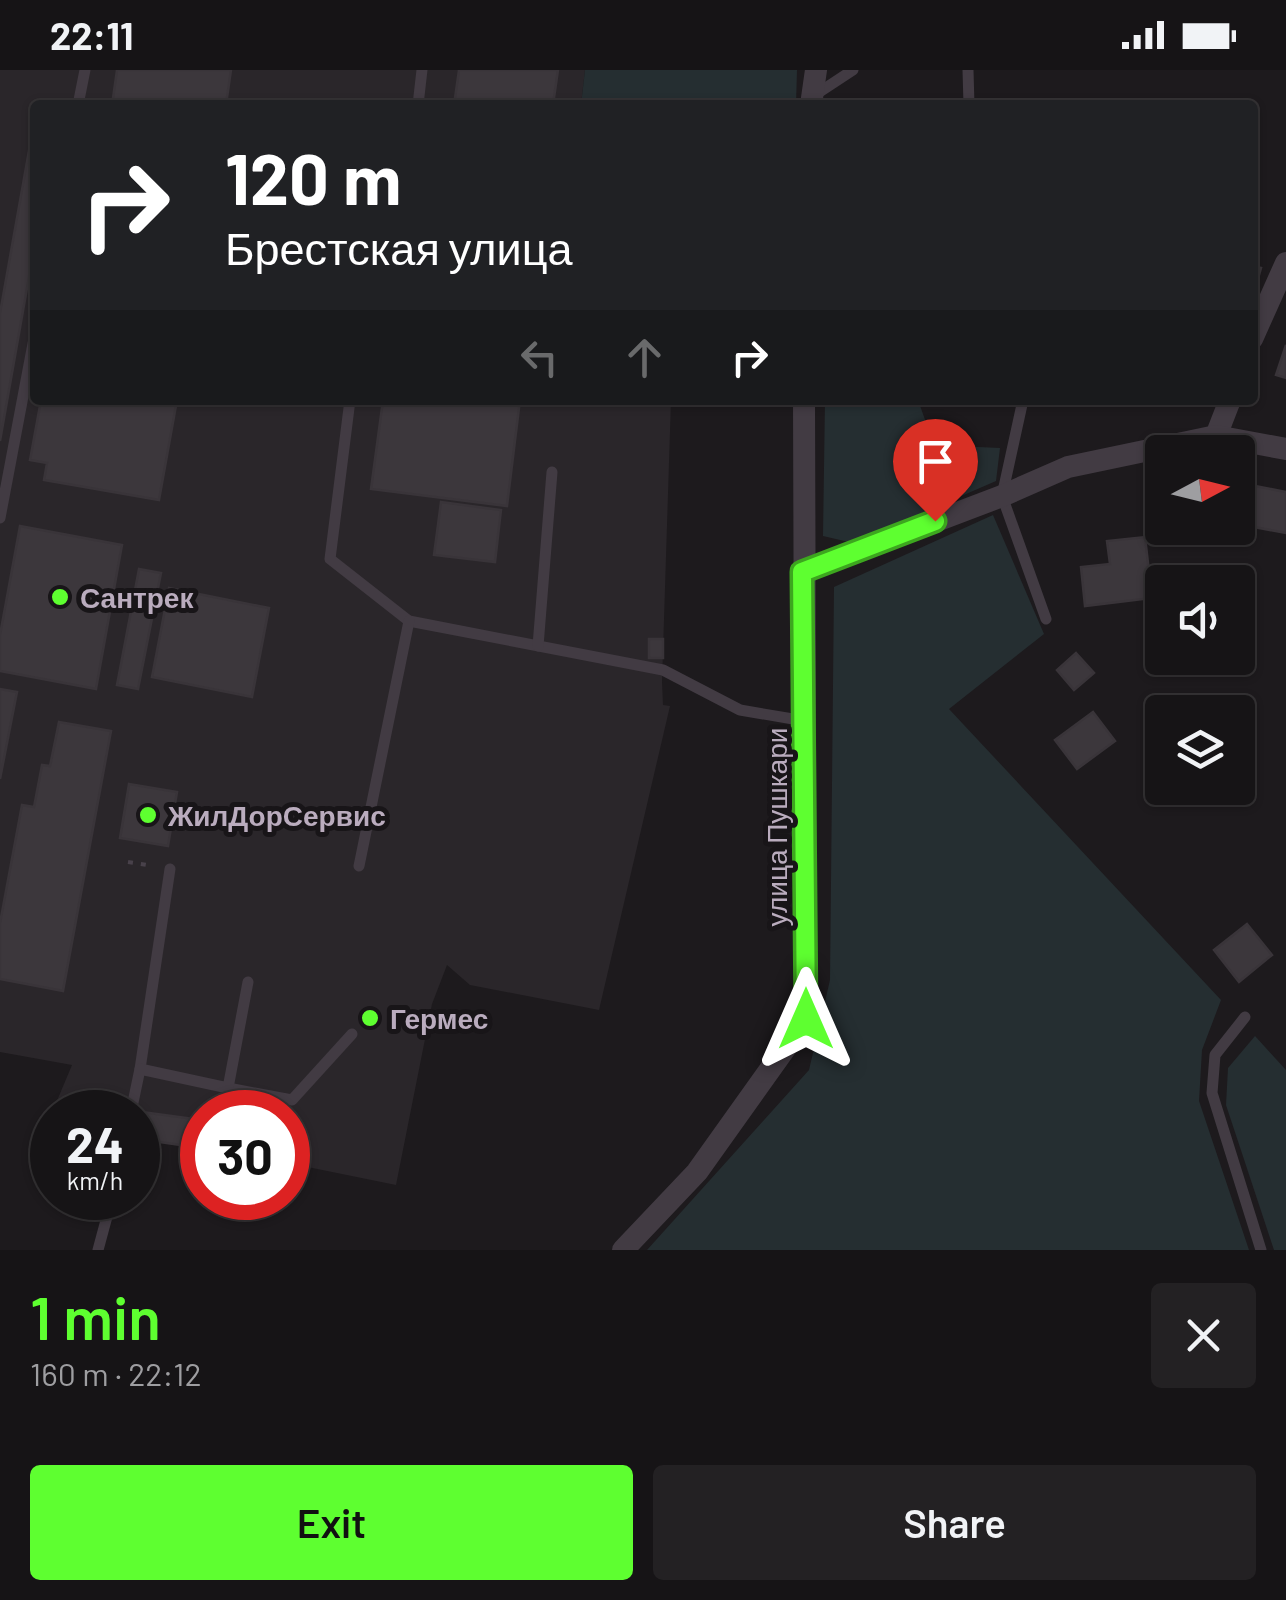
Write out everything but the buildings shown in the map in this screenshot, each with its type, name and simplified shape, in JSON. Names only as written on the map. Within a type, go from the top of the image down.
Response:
[{"type":"street","points":[[812,100],[816,70]]},
{"type":"street","points":[[1258,325],[1286,262]]},
{"type":"street","name":"улица Пушкари","points":[[623,1250],[697,1172],[806,1019],[804,405]]},
{"type":"street","points":[[1216,435],[1228,405]]},
{"type":"street","points":[[1255,444],[1286,450]]},
{"type":"street","points":[[802,572],[1002,496],[1068,466],[1145,450]]},
{"type":"lane","points":[[79,100],[85,70]]},
{"type":"lane","points":[[419,100],[422,70]]},
{"type":"lane","points":[[813,100],[853,70]]},
{"type":"lane","points":[[968,70],[969,100]]},
{"type":"lane","points":[[0,518],[30,359]]},
{"type":"lane","points":[[349,405],[330,559],[409,621],[663,670],[740,710],[806,721]]},
{"type":"lane","points":[[1021,405],[1002,496],[1046,619]]},
{"type":"lane","points":[[538,646],[552,472]]},
{"type":"lane","points":[[358,866],[409,621]]},
{"type":"lane","points":[[136,1090],[170,870]]},
{"type":"lane","points":[[228,1088],[248,982]]},
{"type":"lane","points":[[1246,1016],[1215,1056],[1212,1093],[1261,1250]]},
{"type":"lane","points":[[140,1068],[292,1100],[352,1034]]},
{"type":"lane","points":[[98,1250],[106,1220]]},
{"type":"path","points":[[128,862],[170,870]]},
{"type":"shaded area","points":[[0,70],[585,70],[582,100],[30,100],[30,405],[671,405],[662,682],[663,705],[670,706],[599,1010],[470,985],[447,965],[432,1004],[396,1185],[310,1167],[310,1090],[180,1090],[180,1145],[160,1142],[160,1090],[62,1090],[72,1065],[0,1052]]},
{"type":"shaded area","points":[[585,70],[797,70],[796,100],[582,100]]},
{"type":"shaded area","points":[[825,405],[920,405],[934,445],[1000,448],[996,481],[853,543],[823,536]]},
{"type":"shaded area","points":[[993,515],[1044,634],[949,709],[1221,1000],[1202,1050],[1199,1101],[1249,1250],[647,1250],[809,1070],[830,980],[834,587]]},
{"type":"shaded area","points":[[1255,1036],[1286,1070],[1286,1250],[1274,1250],[1226,1105],[1228,1068]]},
{"type":"place","name":"Сантрек","points":[[60,597]]},
{"type":"place","name":"ЖилДорСервис","points":[[148,815]]},
{"type":"place","name":"Гермес","points":[[370,1018]]},
{"type":"route","points":[[806,1019],[802,572],[935,521]]}]
